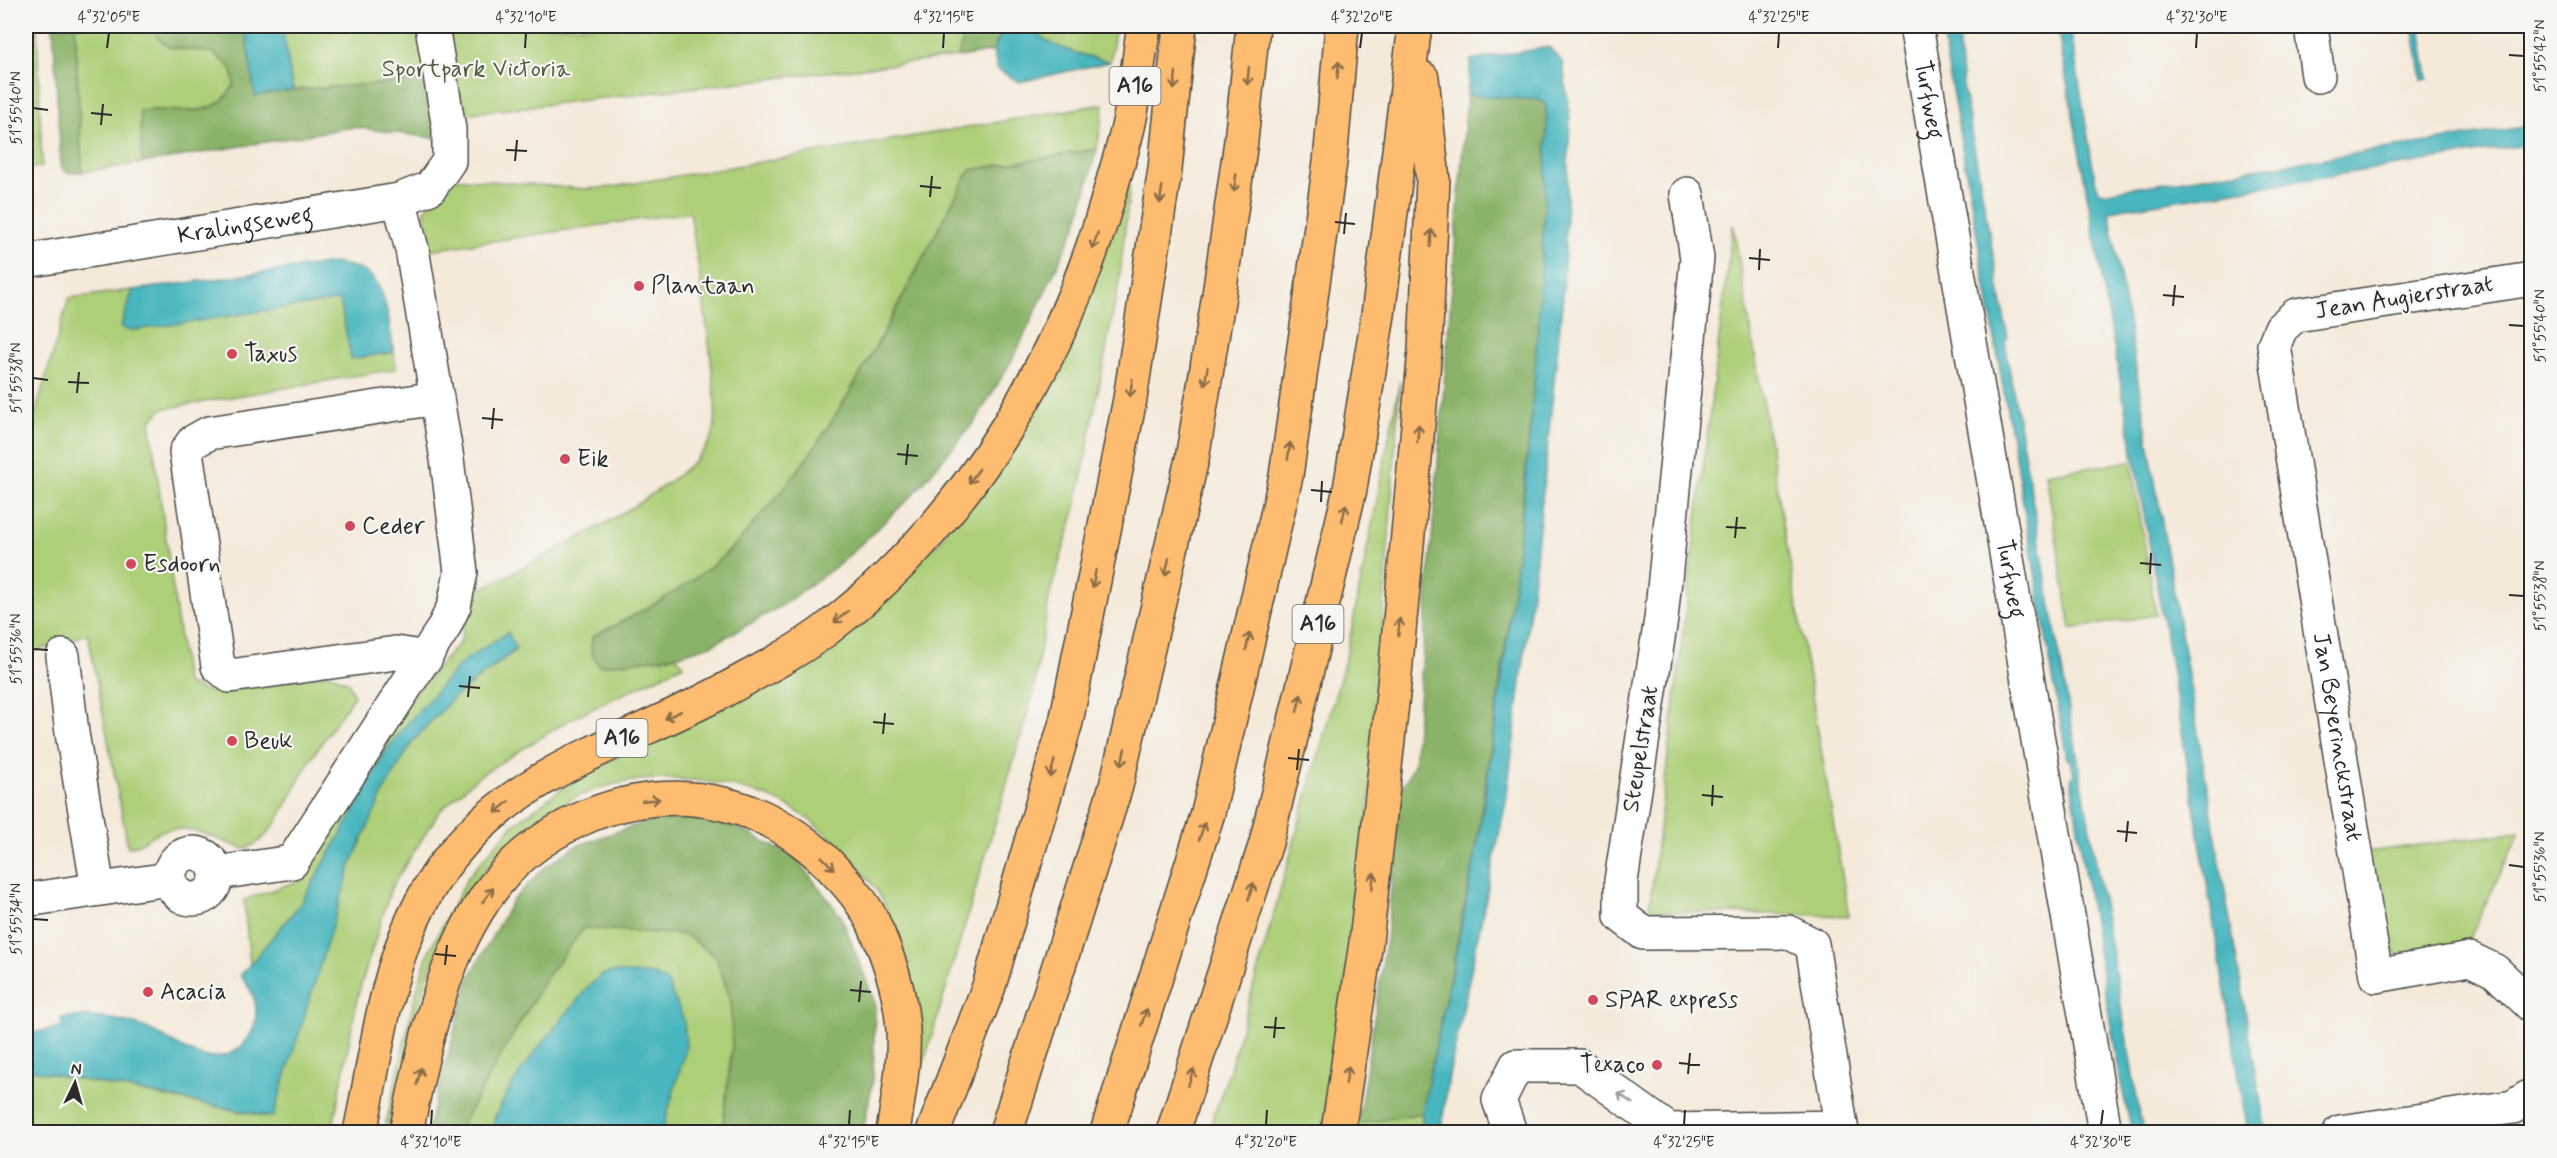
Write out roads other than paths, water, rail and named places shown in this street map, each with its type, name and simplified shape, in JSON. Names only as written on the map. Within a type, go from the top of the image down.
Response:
[{"type":"highway","name":"A16","points":[[360,1132],[386,1000],[400,947],[417,908],[453,853],[505,804],[556,771],[712,697],[779,660],[825,631],[912,554],[974,477],[1008,428],[1039,373],[1065,320],[1088,262],[1130,120],[1144,26]]},
{"type":"highway","name":"A16","points":[[933,1132],[989,986],[1066,722],[1130,399],[1168,137],[1180,26]]},
{"type":"highway","points":[[1006,1132],[1116,786],[1192,459],[1219,295],[1243,126],[1253,26]]},
{"type":"highway","name":"A16","points":[[1107,1132],[1208,813],[1286,476],[1330,162],[1342,26]]},
{"type":"highway","name":"A16","points":[[1173,1132],[1266,843],[1347,500],[1415,102],[1416,26]]},
{"type":"highway","name":"A16","points":[[1338,1132],[1366,942],[1394,685],[1425,350],[1433,180],[1415,102]]},
{"type":"highway","points":[[406,1132],[440,996],[457,947],[482,902],[504,874],[524,852],[551,833],[577,821],[615,806],[648,799],[682,797],[722,802],[760,816],[801,839],[851,888],[872,920],[888,959],[903,1030],[902,1076],[893,1132]]},
{"type":"street","name":"Kralingseweg","points":[[26,261],[399,200],[430,188],[449,161],[449,129],[432,26]]},
{"type":"street","name":"Turfweg","points":[[1916,26],[2105,1132]]},
{"type":"street","points":[[2311,26],[2318,76]]},
{"type":"street","name":"Steupelstraat","points":[[1686,194],[1697,258],[1661,619],[1621,881],[1621,916],[1644,933],[1788,932],[1812,944],[1841,1130]]},
{"type":"street","points":[[26,900],[170,879],[172,888],[179,895],[187,899],[196,899],[205,897],[212,890],[217,873],[292,862],[381,722],[426,658],[454,606],[461,572],[437,398],[412,249],[399,200]]},
{"type":"street","name":"Jean Augierstraat","points":[[2281,328],[2296,315],[2532,279]]},
{"type":"street","name":"Jan Beyerinckstraat","points":[[2281,328],[2274,345],[2376,976],[2470,959],[2495,971],[2532,1006]]},
{"type":"street","points":[[426,658],[396,652],[230,676],[218,666],[186,452],[193,442],[209,433],[437,398]]},
{"type":"street","points":[[63,656],[72,733],[98,889]]},
{"type":"street","points":[[1510,1132],[1499,1100],[1516,1066],[1580,1066],[1669,1130],[1841,1130]]},
{"type":"street","points":[[2340,1132],[2513,1107],[2532,1095]]},
{"type":"water","points":[[245,26],[282,26],[293,90],[255,96]]},
{"type":"water","points":[[1002,26],[1032,26],[1038,34],[1056,45],[1110,62],[1019,82],[997,69],[993,51],[1002,32]]},
{"type":"water","points":[[1941,26],[1957,26],[1963,85],[2008,338],[2005,340],[2009,366],[2143,1132],[2132,1132],[2121,1084],[2083,864],[2071,778],[2074,775],[2071,760],[2067,759]]},
{"type":"water","points":[[2057,26],[2070,26],[2095,180],[2100,193],[2531,126],[2531,144],[2109,211],[2266,1132],[2248,1132],[2171,666]]},
{"type":"water","points":[[2413,26],[2420,26],[2428,79],[2422,80]]},
{"type":"water","points":[[1549,47],[1563,63],[1570,119],[1563,296],[1534,578],[1506,802],[1449,1076],[1442,1123],[1444,1132],[1423,1132],[1422,1113],[1478,840],[1506,651],[1531,423],[1545,194],[1547,118],[1545,104],[1540,100],[1467,95],[1471,60]]},
{"type":"water","points":[[334,263],[362,270],[376,281],[387,311],[394,352],[351,359],[340,300],[135,330],[127,330],[121,326],[133,290]]},
{"type":"water","points":[[508,632],[516,649],[452,699],[413,741],[385,789],[352,862],[273,1117],[26,1069],[26,1034],[62,1027],[61,1018],[100,1017],[128,1022],[150,1030],[185,1049],[209,1057],[222,1056],[239,1048],[250,1034],[256,1014],[254,997],[240,976],[301,903],[385,752],[401,731],[462,662]]},
{"type":"water","points":[[614,972],[654,975],[667,982],[684,1020],[686,1048],[662,1132],[491,1132],[497,1113],[518,1075],[587,988],[601,975]]},
{"type":"place","name":"Plantaan","points":[[639,286]]},
{"type":"place","name":"Taxus","points":[[232,354]]},
{"type":"place","name":"Eik","points":[[565,459]]},
{"type":"place","name":"Ceder","points":[[350,526]]},
{"type":"place","name":"Esdoorn","points":[[131,564]]},
{"type":"place","name":"Beuk","points":[[232,741]]},
{"type":"place","name":"Acacia","points":[[148,992]]},
{"type":"place","name":"SPAR express","points":[[1593,1000]]},
{"type":"place","name":"Texaco","points":[[1657,1065]]},
{"type":"park label","name":"Sportpark Victoria","points":[[476,69]]}]
